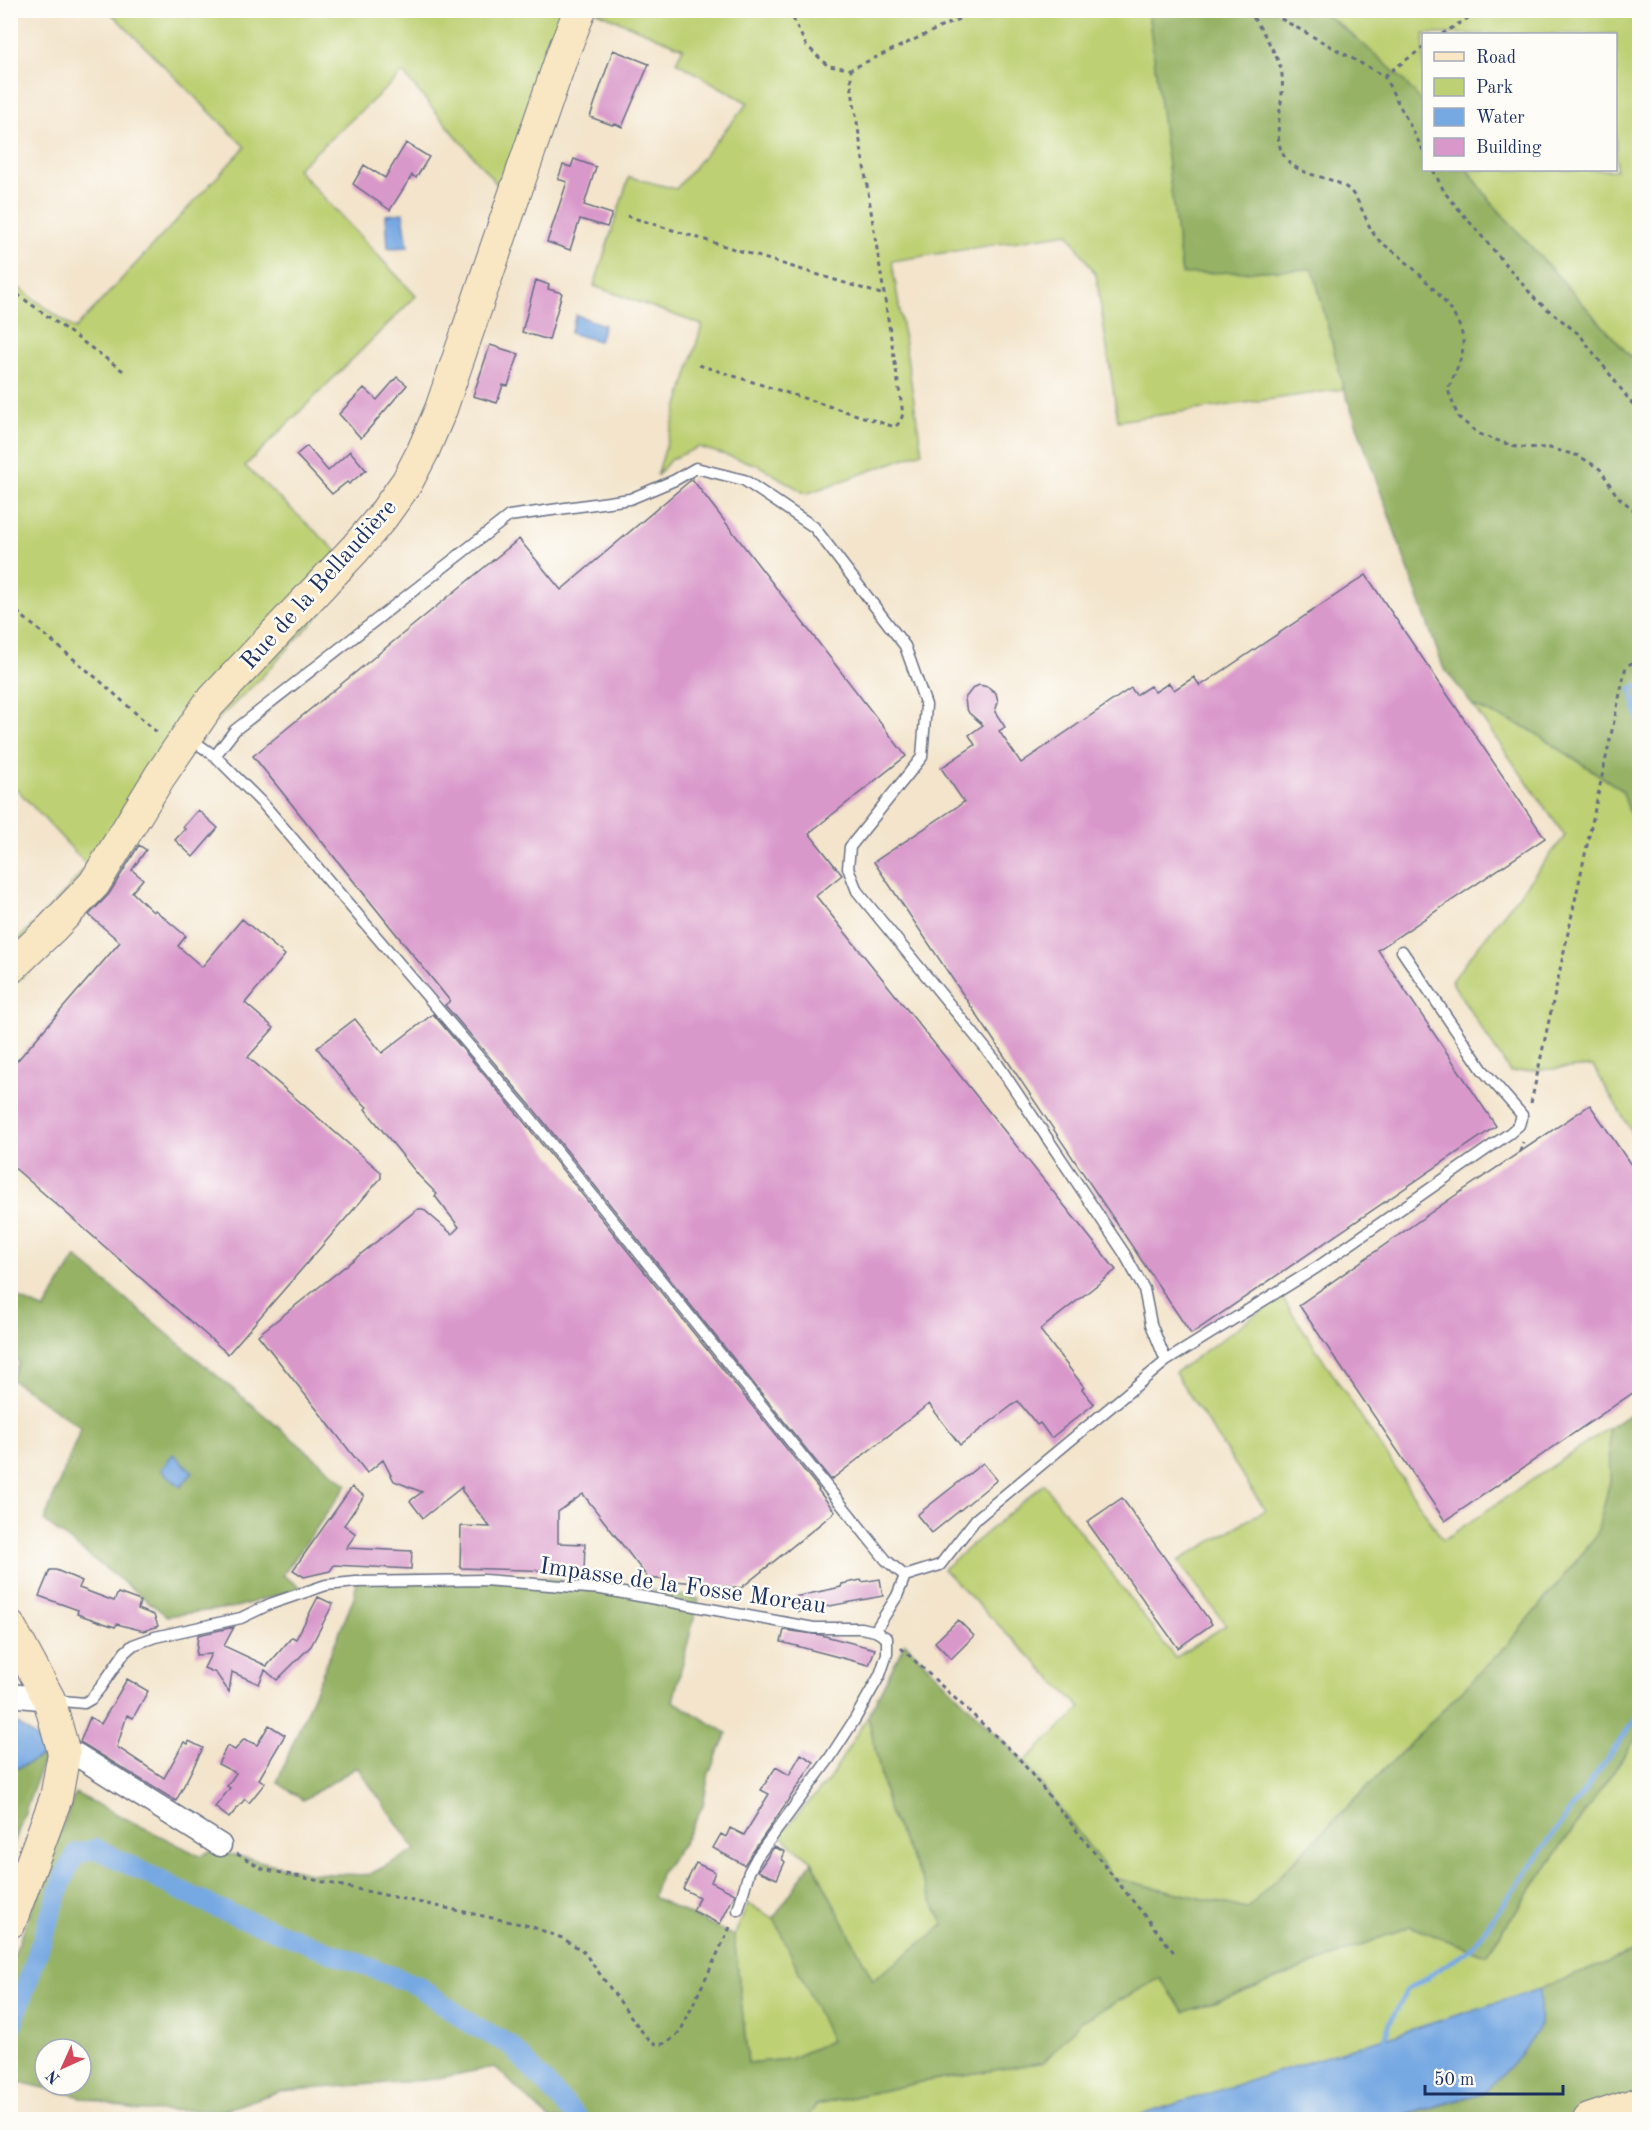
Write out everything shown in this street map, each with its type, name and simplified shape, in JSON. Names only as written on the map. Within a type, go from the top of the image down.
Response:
[{"type":"street","name":"Rue de la Bellaudière","points":[[10,968],[94,884],[181,744],[209,704],[355,549],[407,482],[441,409],[563,53],[580,10]]},
{"type":"street","points":[[10,1627],[49,1700],[64,1753],[63,1770],[56,1798],[10,1922]]},
{"type":"street","points":[[10,1695],[49,1700]]},
{"type":"street","points":[[64,1753],[76,1755],[220,1845]]},
{"type":"street","points":[[1589,2120],[1640,2103]]},
{"type":"lane","points":[[215,756],[235,730],[509,516],[630,499],[675,480],[696,468],[744,480],[814,527],[905,646],[926,705],[922,757],[850,848],[848,868],[857,891],[995,1060],[1124,1253],[1144,1289],[1151,1324],[1166,1361]]},
{"type":"lane","points":[[181,744],[215,756],[265,806],[525,1111],[886,1560],[906,1576]]},
{"type":"lane","points":[[875,1631],[897,1596],[906,1576],[940,1564],[976,1519],[1166,1361],[1316,1268],[1519,1125],[1522,1115],[1482,1068],[1402,951]]},
{"type":"lane","name":"Impasse de la Fosse Moreau","points":[[49,1700],[84,1703],[91,1699],[125,1652],[133,1645],[154,1637],[241,1618],[270,1604],[326,1585],[356,1582],[484,1580],[601,1589],[814,1628],[875,1631],[887,1638]]},
{"type":"lane","points":[[738,1910],[749,1872],[758,1857],[829,1759],[880,1675],[887,1654],[887,1638]]},
{"type":"path","points":[[789,10],[806,45],[828,66],[851,69],[978,10]]},
{"type":"path","points":[[1248,10],[1281,67],[1282,95],[1277,129],[1283,155],[1297,169],[1345,186],[1363,210],[1375,236],[1403,258],[1430,286],[1457,320],[1464,342],[1461,357],[1448,390],[1458,417],[1479,434],[1516,447],[1550,448],[1579,456],[1600,470],[1617,496],[1640,515]]},
{"type":"path","points":[[1265,10],[1384,76],[1422,148]]},
{"type":"path","points":[[1444,33],[1481,10]]},
{"type":"path","points":[[1384,76],[1422,48]]},
{"type":"path","points":[[699,365],[894,427],[900,422],[903,414],[851,84],[851,69]]},
{"type":"path","points":[[1434,171],[1445,193],[1536,300],[1580,335],[1640,414]]},
{"type":"path","points":[[627,216],[884,295]]},
{"type":"path","points":[[10,289],[126,373]]},
{"type":"path","points":[[10,606],[157,731],[181,744]]},
{"type":"path","points":[[1531,1105],[1626,666],[1640,659]]},
{"type":"path","points":[[1521,1152],[1523,1140]]},
{"type":"path","points":[[887,1638],[908,1652],[1017,1756],[1176,1955]]},
{"type":"path","points":[[220,1845],[263,1869],[530,1926],[562,1938],[583,1951],[646,2037],[657,2044],[667,2043],[680,2032],[738,1910]]},
{"type":"green space","points":[[109,11],[572,11],[506,195],[403,73],[297,169],[416,296],[245,466],[359,572],[260,679],[215,722],[36,964],[11,987],[11,947],[68,889],[87,865],[11,783],[11,282],[75,329],[245,147]]},
{"type":"green space","points":[[595,11],[1148,11],[1182,273],[1313,269],[1344,389],[1118,421],[1096,275],[1068,233],[892,261],[922,452],[806,494],[758,465],[699,447],[671,459],[657,476],[702,325],[594,286],[629,177],[676,189],[748,103],[676,62],[683,48]]},
{"type":"green space","points":[[1148,11],[1320,11],[1378,57],[1419,99],[1422,105],[1422,171],[1469,171],[1490,201],[1639,366],[1639,841],[1622,790],[1529,729],[1473,706],[1443,667],[1344,389],[1313,269],[1182,274]]},
{"type":"green space","points":[[1320,11],[1639,11],[1639,366],[1490,201],[1469,171],[1617,171],[1617,33],[1422,33],[1422,107],[1405,82],[1342,26]]},
{"type":"green space","points":[[1473,706],[1529,729],[1622,790],[1640,841],[1639,1144],[1593,1066],[1510,1072],[1451,981],[1565,836]]},
{"type":"green space","points":[[76,1257],[347,1485],[283,1575],[301,1588],[236,1607],[167,1616],[44,1521],[81,1428],[11,1379],[19,1362],[11,1355],[10,1294],[44,1310]]},
{"type":"green space","points":[[1281,1296],[1443,1540],[1609,1428],[1610,1481],[1596,1537],[1507,1645],[1247,1909],[1113,1878],[1024,1762],[1081,1708],[943,1569],[1044,1484],[1175,1658],[1226,1625],[1178,1561],[1265,1510],[1175,1373]]},
{"type":"green space","points":[[1639,1408],[1639,1734],[1486,1955],[1410,1926],[1230,1997],[1184,2012],[1160,1978],[1080,2022],[1044,2062],[926,2081],[816,2105],[805,2120],[549,2119],[495,2067],[428,2080],[280,2091],[224,2110],[139,2111],[81,2097],[93,2097],[93,2037],[33,2037],[33,2085],[11,2080],[10,1966],[75,1793],[200,1856],[212,1850],[310,1873],[368,1875],[416,1850],[357,1767],[303,1800],[277,1782],[355,1595],[356,1576],[442,1574],[528,1577],[614,1585],[699,1599],[673,1701],[727,1733],[709,1773],[703,1805],[684,1842],[660,1874],[653,1897],[734,1936],[748,2063],[790,2059],[831,2041],[774,1918],[812,1861],[873,1980],[944,1925],[889,1812],[868,1716],[905,1643],[1024,1762],[1113,1878],[1247,1909],[1507,1645],[1596,1537],[1610,1481],[1609,1428]]},
{"type":"green space","points":[[868,1716],[889,1812],[944,1925],[873,1981],[812,1861],[779,1835],[828,1781]]},
{"type":"green space","points":[[1639,1734],[1639,1950],[1540,1989],[1128,2119],[805,2120],[816,2105],[926,2081],[1043,2062],[1080,2022],[1160,1978],[1230,1997],[1410,1926],[1486,1955]]},
{"type":"green space","points":[[45,1755],[11,1852],[11,1771]]},
{"type":"green space","points":[[748,1904],[774,1918],[832,2041],[790,2059],[748,2063],[734,1936]]},
{"type":"green space","points":[[1639,1950],[1639,2119],[1391,2120],[1485,2092],[1540,2025],[1540,1989]]},
{"type":"water","points":[[403,213],[408,247],[388,248],[386,215]]},
{"type":"water","points":[[576,315],[604,325],[599,341],[570,333]]},
{"type":"water","points":[[173,1454],[193,1472],[181,1487],[161,1470]]},
{"type":"water","points":[[10,1718],[35,1737],[45,1755],[11,1771]]},
{"type":"water","points":[[1540,1989],[1540,2025],[1523,2052],[1485,2092],[1391,2119],[1128,2119]]},
{"type":"building","points":[[613,50],[649,64],[622,127],[590,117]]},
{"type":"building","points":[[406,143],[429,157],[416,178],[412,175],[390,210],[353,184],[364,165],[385,178]]},
{"type":"building","points":[[574,159],[596,167],[584,205],[612,214],[607,227],[580,219],[570,250],[547,242],[567,182],[558,179],[563,165],[571,167]]},
{"type":"building","points":[[536,280],[549,285],[548,289],[562,293],[549,340],[522,332]]},
{"type":"building","points":[[490,345],[519,354],[508,386],[503,385],[497,403],[473,396]]},
{"type":"building","points":[[397,377],[407,385],[361,438],[339,414],[364,388],[377,400]]},
{"type":"building","points":[[307,446],[328,471],[350,451],[366,470],[332,494],[296,455]]},
{"type":"building","points":[[692,479],[906,756],[809,833],[842,875],[816,896],[1116,1270],[1040,1330],[1084,1387],[1082,1389],[1094,1404],[1051,1438],[1018,1401],[960,1445],[929,1404],[831,1480],[531,1106],[445,1005],[450,1001],[253,756],[519,539],[561,590]]},
{"type":"building","points":[[1366,575],[1545,838],[1378,950],[1496,1126],[1191,1334],[874,862],[964,802],[941,768],[975,745],[969,735],[983,725],[969,713],[966,707],[965,698],[973,688],[979,685],[988,687],[996,693],[998,702],[995,712],[1005,727],[999,731],[1021,763],[1131,688],[1136,695],[1150,686],[1155,692],[1169,683],[1174,690],[1194,677],[1200,686]]},
{"type":"building","points":[[198,810],[218,828],[193,857],[175,840]]},
{"type":"building","points":[[139,845],[146,850],[132,870],[143,879],[132,892],[153,912],[155,910],[186,936],[178,946],[202,967],[242,919],[285,955],[245,1003],[274,1028],[248,1057],[381,1172],[381,1178],[228,1354],[10,1164],[10,1069],[120,942],[89,915],[109,894]]},
{"type":"building","points":[[433,1014],[519,1116],[819,1489],[835,1512],[741,1588],[648,1578],[583,1494],[558,1512],[558,1543],[585,1544],[584,1572],[460,1568],[461,1526],[490,1527],[462,1491],[462,1487],[423,1518],[410,1501],[422,1492],[394,1481],[383,1460],[367,1473],[258,1335],[418,1209],[423,1209],[452,1234],[459,1227],[435,1196],[437,1194],[419,1176],[365,1109],[367,1107],[354,1095],[317,1048],[355,1019],[382,1053]]},
{"type":"building","points":[[1590,1105],[1640,1178],[1640,1388],[1445,1521],[1299,1305]]},
{"type":"building","points":[[983,1463],[997,1480],[932,1533],[917,1515]]},
{"type":"building","points":[[352,1487],[364,1496],[344,1525],[356,1534],[346,1548],[412,1551],[411,1569],[334,1565],[330,1571],[304,1577],[293,1570]]},
{"type":"building","points":[[1122,1498],[1212,1624],[1178,1648],[1087,1522]]},
{"type":"building","points":[[50,1570],[56,1570],[82,1581],[79,1588],[114,1601],[118,1593],[140,1601],[138,1609],[154,1615],[158,1626],[144,1631],[117,1624],[115,1627],[77,1614],[78,1610],[39,1596]]},
{"type":"building","points":[[880,1579],[883,1596],[798,1612],[794,1597],[841,1587],[842,1584],[861,1580],[862,1582]]},
{"type":"building","points":[[318,1597],[333,1604],[311,1646],[277,1680],[265,1670],[259,1684],[232,1672],[229,1692],[216,1673],[204,1668],[211,1654],[196,1655],[198,1635],[234,1627],[224,1646],[267,1666],[292,1637],[296,1639]]},
{"type":"building","points":[[958,1620],[974,1636],[951,1659],[935,1642]]},
{"type":"building","points":[[784,1630],[821,1635],[875,1649],[869,1665],[781,1642]]},
{"type":"building","points":[[127,1679],[148,1691],[133,1718],[127,1715],[117,1747],[164,1778],[184,1742],[188,1744],[189,1741],[203,1748],[176,1801],[80,1742],[90,1717],[101,1724]]},
{"type":"building","points":[[269,1725],[285,1735],[259,1779],[265,1783],[249,1803],[245,1799],[229,1818],[215,1807],[230,1788],[227,1786],[236,1773],[218,1764],[227,1746],[235,1750],[244,1739],[257,1745]]},
{"type":"building","points":[[801,1754],[814,1762],[744,1865],[713,1848],[721,1834],[726,1837],[730,1828],[744,1835],[769,1794],[761,1790],[776,1767],[789,1775]]},
{"type":"building","points":[[774,1847],[785,1852],[782,1859],[785,1862],[777,1879],[758,1871]]},
{"type":"building","points":[[696,1863],[715,1872],[711,1882],[735,1894],[720,1924],[693,1911],[699,1897],[683,1889]]},
{"type":"waterway","points":[[1640,684],[1631,689],[1640,725]]},
{"type":"waterway","points":[[1385,2037],[1407,1990],[1471,1949],[1640,1713]]},
{"type":"waterway","points":[[10,2032],[66,1871],[77,1853],[97,1849],[216,1908],[418,1986],[471,2024],[510,2045],[579,2120]]}]
